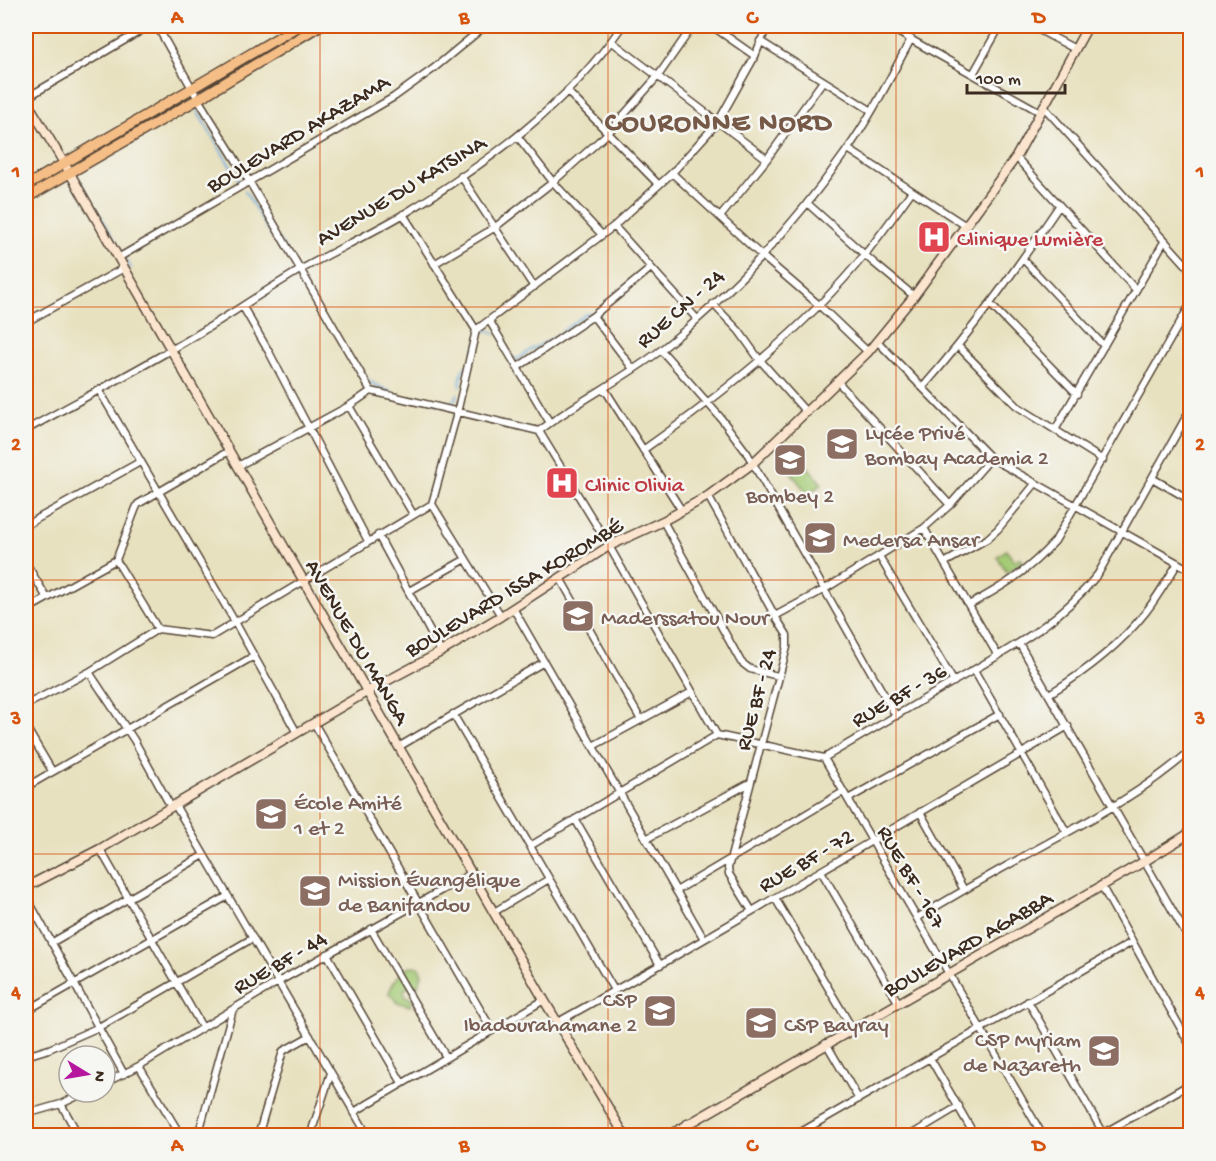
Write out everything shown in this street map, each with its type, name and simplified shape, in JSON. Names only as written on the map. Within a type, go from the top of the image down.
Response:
[{"type":"main road","points":[[26,186],[298,26]]},
{"type":"main road","points":[[26,198],[319,26]]},
{"type":"street","points":[[26,99],[149,26]]},
{"type":"street","points":[[157,26],[371,391],[539,431],[609,546],[717,735]]},
{"type":"street","name":"BOULEVARD AKAZAMA","points":[[118,258],[394,97],[433,69],[485,26]]},
{"type":"street","name":"AVENUE DU KATSINA","points":[[26,430],[170,351],[300,271],[403,214],[461,176],[518,137],[567,91],[622,26]]},
{"type":"street","points":[[434,264],[494,228],[554,182],[608,134],[658,76],[693,26]]},
{"type":"street","points":[[712,26],[755,56]]},
{"type":"street","points":[[26,705],[89,672],[158,629],[209,636],[432,504],[457,413],[476,330],[614,226],[672,173],[718,122],[755,56],[767,26]]},
{"type":"street","points":[[886,26],[1042,109],[1191,269]]},
{"type":"street","points":[[973,74],[1000,26]]},
{"type":"street","points":[[1032,26],[1075,49]]},
{"type":"street","name":"BOULEVARD ISSA KOROMBÉ","points":[[26,887],[100,849],[368,691],[441,652],[609,546],[663,521],[708,496],[753,463],[868,352],[914,296],[1016,157],[1088,26]]},
{"type":"street","name":"RUE CN - 24","points":[[539,431],[661,350],[714,304],[762,256],[807,203],[848,149],[872,111],[911,39]]},
{"type":"street","points":[[760,40],[872,111]]},
{"type":"street","points":[[611,41],[767,159]]},
{"type":"street","points":[[720,217],[767,159],[823,81]]},
{"type":"street","points":[[567,91],[659,185]]},
{"type":"street","name":"AVENUE DU MANGA","points":[[26,99],[544,1000],[625,1136]]},
{"type":"street","points":[[518,137],[554,182],[602,235]]},
{"type":"street","points":[[848,149],[966,226]]},
{"type":"street","points":[[1016,157],[1136,290]]},
{"type":"street","points":[[672,173],[868,352]]},
{"type":"street","points":[[461,176],[534,287]]},
{"type":"street","points":[[643,450],[707,404],[819,305],[865,254],[912,191]]},
{"type":"street","points":[[807,203],[914,296]]},
{"type":"street","points":[[923,387],[959,347],[1023,260],[1059,206]]},
{"type":"street","points":[[403,214],[476,330]]},
{"type":"street","points":[[614,226],[697,319]]},
{"type":"street","points":[[1055,430],[1165,240]]},
{"type":"street","points":[[1023,260],[1104,346]]},
{"type":"street","points":[[26,322],[124,268]]},
{"type":"street","points":[[518,367],[593,316],[651,268]]},
{"type":"street","points":[[714,304],[807,413]]},
{"type":"street","points":[[990,305],[1077,393]]},
{"type":"street","points":[[969,605],[1011,582],[1039,559],[1055,541],[1191,305]]},
{"type":"street","points":[[243,307],[368,541]]},
{"type":"street","points":[[593,316],[633,369]]},
{"type":"street","points":[[489,320],[550,423]]},
{"type":"street","points":[[877,341],[991,458],[1191,570]]},
{"type":"street","points":[[959,347],[1017,406],[1103,460]]},
{"type":"street","points":[[661,350],[741,443],[896,716]]},
{"type":"street","points":[[838,382],[950,505]]},
{"type":"street","points":[[603,388],[682,511]]},
{"type":"street","points":[[99,390],[297,733]]},
{"type":"street","points":[[238,466],[349,406],[371,391]]},
{"type":"street","points":[[349,406],[413,514]]},
{"type":"street","name":"RUE BF - 36","points":[[824,758],[1019,644],[1061,615],[1082,596],[1098,574],[1191,410]]},
{"type":"street","points":[[26,610],[116,560],[137,506],[230,451]]},
{"type":"street","name":"RUE BF - 24","points":[[729,860],[788,642],[787,635],[775,616],[825,589],[924,528],[950,505],[991,458]]},
{"type":"street","points":[[26,525],[140,462]]},
{"type":"street","points":[[1152,478],[1191,500]]},
{"type":"street","points":[[944,563],[987,539],[999,529],[1035,484]]},
{"type":"street","points":[[708,496],[775,616]]},
{"type":"street","points":[[432,504],[501,616]]},
{"type":"street","points":[[663,521],[741,662],[750,669],[778,676]]},
{"type":"street","points":[[924,528],[999,656]]},
{"type":"street","points":[[378,535],[441,652]]},
{"type":"street","points":[[879,556],[954,682]]},
{"type":"street","points":[[409,591],[466,559]]},
{"type":"street","points":[[116,560],[158,629]]},
{"type":"street","points":[[26,563],[47,598]]},
{"type":"street","points":[[1049,694],[1101,658],[1124,636],[1145,613],[1178,563]]},
{"type":"street","points":[[560,578],[641,720]]},
{"type":"street","points":[[513,608],[704,939]]},
{"type":"street","points":[[1019,644],[1191,941]]},
{"type":"street","points":[[26,787],[254,656]]},
{"type":"street","points":[[400,746],[544,662]]},
{"type":"street","points":[[974,670],[1067,832]]},
{"type":"street","points":[[89,672],[204,855],[368,1136]]},
{"type":"street","points":[[593,747],[692,692]]},
{"type":"street","points":[[453,714],[614,990]]},
{"type":"street","points":[[848,799],[1000,714]]},
{"type":"street","points":[[314,723],[492,1030]]},
{"type":"street","name":"RUE BF - 72","points":[[558,1022],[660,965],[1068,726]]},
{"type":"street","points":[[26,728],[52,771]]},
{"type":"street","points":[[530,846],[717,735],[824,758]]},
{"type":"street","points":[[917,918],[1114,807],[1145,787],[1191,751]]},
{"type":"street","name":"RUE BF - 167","points":[[824,758],[1043,1136]]},
{"type":"street","points":[[646,839],[750,783]]},
{"type":"street","points":[[676,891],[843,792]]},
{"type":"street","points":[[920,812],[964,890]]},
{"type":"street","points":[[575,819],[660,965]]},
{"type":"street","name":"BOULEVARD AGABBA","points":[[668,1136],[1191,833]]},
{"type":"street","points":[[100,849],[202,1027]]},
{"type":"street","points":[[51,943],[204,855]]},
{"type":"street","points":[[729,860],[729,874],[752,911]]},
{"type":"street","points":[[821,871],[898,1002]]},
{"type":"street","name":"RUE BF - 44","points":[[117,1077],[278,982],[472,873]]},
{"type":"street","points":[[494,912],[549,879]]},
{"type":"street","points":[[1101,885],[1191,1045]]},
{"type":"street","points":[[26,896],[124,1074]]},
{"type":"street","points":[[26,1011],[228,896]]},
{"type":"street","points":[[775,898],[852,1028]]},
{"type":"street","points":[[371,929],[446,1057]]},
{"type":"street","points":[[26,1056],[49,1049],[99,1027],[253,938]]},
{"type":"street","points":[[794,1136],[1132,942]]},
{"type":"street","points":[[327,954],[402,1083]]},
{"type":"street","points":[[354,1112],[544,1000]]},
{"type":"street","points":[[1028,1001],[1105,1134],[1191,1084]]},
{"type":"street","points":[[198,1136],[233,1008]]},
{"type":"street","points":[[258,1136],[283,1051],[310,1036]]},
{"type":"street","points":[[826,1043],[858,1098]]},
{"type":"street","points":[[930,1058],[975,1136]]},
{"type":"street","points":[[139,1066],[181,1136]]},
{"type":"street","points":[[312,1136],[331,1073]]},
{"type":"street","points":[[26,1114],[61,1104],[78,1136]]},
{"type":"street","points":[[909,1136],[958,1106]]},
{"type":"street","points":[[687,1123],[694,1136]]},
{"type":"green space","points":[[804,462],[822,484],[808,494],[791,473]]},
{"type":"green space","points":[[1006,550],[1014,561],[1020,557],[1023,561],[1007,572],[997,557]]},
{"type":"green space","points":[[412,966],[419,967],[422,975],[418,986],[404,989],[405,996],[412,999],[410,1006],[397,1002],[389,993],[398,977]]},
{"type":"waterway","points":[[194,106],[240,182]]},
{"type":"waterway","points":[[76,174],[121,251]]},
{"type":"waterway","points":[[245,191],[272,237],[279,240],[286,251]]},
{"type":"waterway","points":[[125,259],[131,268]]},
{"type":"waterway","points":[[604,304],[614,293]]},
{"type":"waterway","points":[[513,358],[518,359],[549,341],[586,314],[592,313]]},
{"type":"waterway","points":[[474,351],[481,332],[488,330],[495,334]]},
{"type":"waterway","points":[[460,386],[462,371],[466,366]]},
{"type":"waterway","points":[[366,378],[392,393]]},
{"type":"waterway","points":[[435,404],[453,402],[458,394]]},
{"type":"place","name":"Clinique Lumière","points":[[934,237]]},
{"type":"place","name":"Lycée Privé Bombay Academia 2","points":[[842,444]]},
{"type":"place","name":"Bombey 2","points":[[790,460]]},
{"type":"place","name":"Clinic Olivia","points":[[562,483]]},
{"type":"place","name":"Medersa Ansar","points":[[820,538]]},
{"type":"place","name":"Maderssatou Nour","points":[[578,616]]},
{"type":"place","name":"École Amité 1 et 2","points":[[271,814]]},
{"type":"place","name":"Mission Évangélique de Banifandou","points":[[315,891]]},
{"type":"place","name":"CSP Ibadourahamane 2","points":[[660,1011]]},
{"type":"place","name":"CSP Bayray","points":[[761,1023]]},
{"type":"place","name":"CSP Myriam de Nazareth","points":[[1104,1051]]},
{"type":"district","name":"COURONNE NORD","points":[[719,120]]}]
